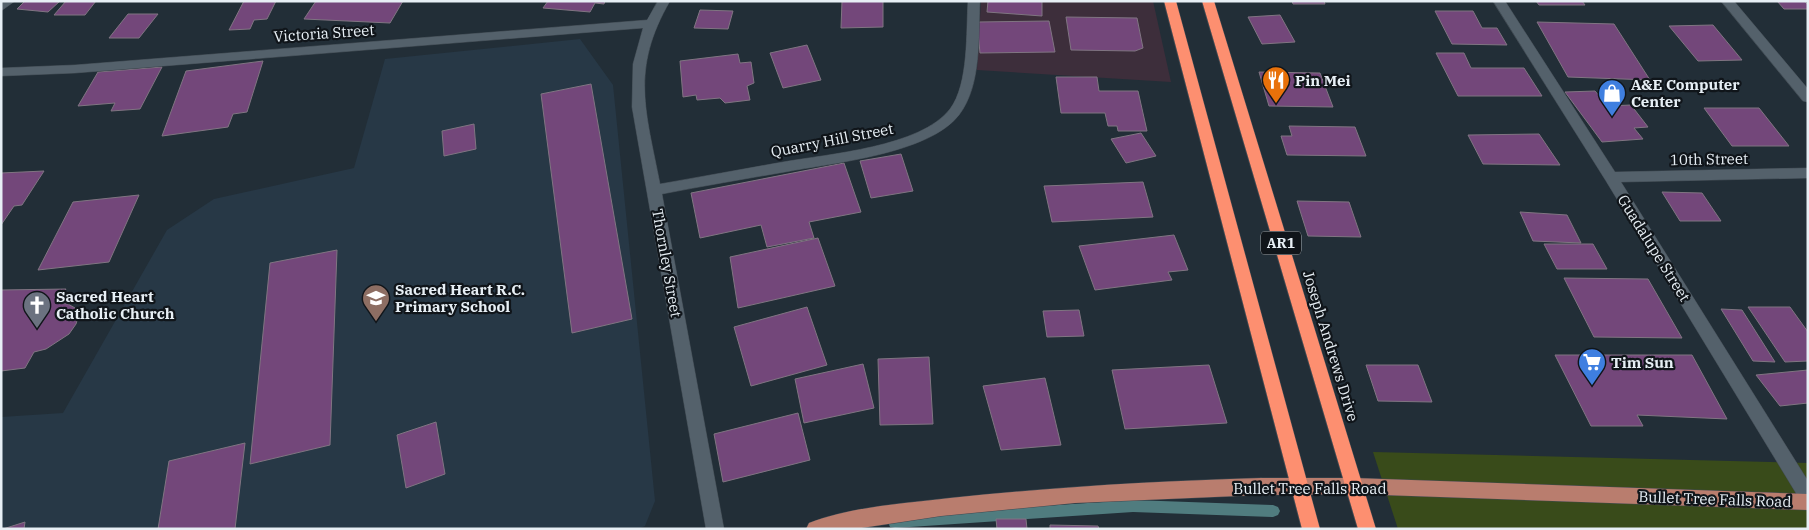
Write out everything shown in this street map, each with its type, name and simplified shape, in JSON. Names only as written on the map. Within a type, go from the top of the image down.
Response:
[{"type":"highway","name":"AR1","points":[[1170,1],[1311,529]]},
{"type":"highway","name":"Joseph Andrews Drive","points":[[1208,1],[1367,529]]},
{"type":"main road","name":"Bullet Tree Falls Road","points":[[815,529],[836,523],[916,510],[1017,500],[1131,491],[1299,486],[1354,486],[1808,502]]},
{"type":"street","points":[[1,7],[9,1]]},
{"type":"street","name":"Thornley Street","points":[[664,1],[649,24],[640,55],[637,85],[639,107],[715,529]]},
{"type":"street","name":"Quarry Hill Street","points":[[654,190],[879,150],[910,141],[936,128],[955,112],[963,97],[968,80],[974,1]]},
{"type":"street","name":"Guadalupe Street","points":[[1499,1],[1808,497]]},
{"type":"street","points":[[1727,1],[1808,98]]},
{"type":"street","name":"Victoria Street","points":[[1,72],[649,24]]},
{"type":"street","name":"10th Street","points":[[1611,178],[1808,173]]},
{"type":"shaded area","points":[[981,1],[1153,1],[1171,82],[977,70]]},
{"type":"shaded area","name":"Sacred Heart R.C. Primary School","points":[[580,39],[613,85],[655,501],[645,526],[638,529],[1,529],[1,417],[63,413],[167,230],[214,199],[354,168],[385,59]]},
{"type":"green space","points":[[1373,452],[1808,463],[1808,529],[1398,529]]},
{"type":"building","points":[[25,1],[60,1],[48,12],[17,9]]},
{"type":"building","points":[[66,1],[96,1],[85,15],[54,15]]},
{"type":"building","points":[[244,1],[276,1],[267,19],[254,20],[250,29],[229,30]]},
{"type":"building","points":[[316,1],[403,1],[390,23],[304,19]]},
{"type":"building","points":[[548,1],[605,1],[604,4],[595,3],[590,12],[543,8]]},
{"type":"building","points":[[842,1],[883,1],[883,27],[841,28]]},
{"type":"building","points":[[988,1],[1042,1],[1042,16],[987,12]]},
{"type":"building","points":[[1292,1],[1324,1],[1325,4],[1293,4]]},
{"type":"building","points":[[1536,1],[1582,1],[1585,5],[1539,5]]},
{"type":"building","points":[[1777,1],[1804,1],[1808,5],[1808,9],[1784,9]]},
{"type":"building","points":[[700,10],[733,11],[728,29],[694,28]]},
{"type":"building","points":[[1435,11],[1473,11],[1482,28],[1497,28],[1507,45],[1452,44]]},
{"type":"building","points":[[128,14],[158,14],[139,38],[109,38]]},
{"type":"building","points":[[1280,15],[1295,42],[1262,44],[1248,17]]},
{"type":"building","points":[[1066,17],[1137,18],[1143,48],[1135,51],[1071,50]]},
{"type":"building","points":[[1049,21],[1055,52],[980,53],[977,22]]},
{"type":"building","points":[[1537,22],[1614,24],[1650,80],[1568,77]]},
{"type":"building","points":[[1713,25],[1742,60],[1698,61],[1669,26]]},
{"type":"building","points":[[807,45],[821,80],[783,88],[770,53]]},
{"type":"building","points":[[1436,53],[1464,53],[1471,68],[1524,68],[1542,96],[1458,96]]},
{"type":"building","points":[[738,54],[740,63],[751,62],[754,83],[747,86],[750,100],[725,103],[720,98],[697,100],[696,95],[683,97],[680,61]]},
{"type":"building","points":[[263,61],[247,112],[233,114],[228,127],[162,136],[186,71]]},
{"type":"building","points":[[162,67],[140,109],[111,111],[115,103],[78,106],[98,72]]},
{"type":"building","points":[[1259,72],[1320,73],[1333,107],[1269,106]]},
{"type":"building","points":[[1056,77],[1097,77],[1099,91],[1138,91],[1147,131],[1118,131],[1117,126],[1108,126],[1105,113],[1061,113]]},
{"type":"building","points":[[591,84],[632,319],[572,333],[541,94]]},
{"type":"building","name":"A&E Computer Center","points":[[1595,91],[1608,106],[1631,105],[1648,127],[1634,128],[1643,139],[1602,142],[1565,92]]},
{"type":"building","points":[[1704,108],[1759,108],[1789,146],[1732,146]]},
{"type":"building","points":[[474,124],[476,149],[444,156],[442,131]]},
{"type":"building","points":[[1289,126],[1355,127],[1366,156],[1287,155],[1281,136],[1292,136]]},
{"type":"building","points":[[1141,133],[1156,156],[1126,163],[1111,139]]},
{"type":"building","points":[[1539,134],[1560,165],[1483,164],[1468,135]]},
{"type":"building","points":[[901,154],[913,191],[871,198],[860,161]]},
{"type":"building","points":[[844,163],[861,212],[809,222],[814,238],[767,247],[761,225],[700,238],[691,193]]},
{"type":"building","points":[[44,171],[22,205],[14,206],[1,225],[1,173]]},
{"type":"building","points":[[1143,182],[1153,217],[1052,222],[1044,186]]},
{"type":"building","points":[[1662,192],[1702,193],[1721,221],[1680,221]]},
{"type":"building","points":[[139,195],[109,262],[38,270],[73,202]]},
{"type":"building","points":[[1297,201],[1349,202],[1361,237],[1308,236]]},
{"type":"building","points":[[1520,212],[1567,215],[1581,243],[1533,241]]},
{"type":"building","points":[[1174,235],[1188,270],[1168,272],[1172,280],[1095,290],[1079,246]]},
{"type":"building","points":[[818,238],[835,286],[738,308],[730,257]]},
{"type":"building","points":[[1544,244],[1593,244],[1607,269],[1557,269]]},
{"type":"building","points":[[337,250],[330,445],[250,464],[270,263]]},
{"type":"building","points":[[1564,278],[1648,279],[1682,338],[1594,337]]},
{"type":"building","name":"Sacred Heart Catholic Church","points":[[66,289],[58,303],[68,304],[75,308],[79,314],[76,324],[69,334],[46,349],[34,352],[25,368],[1,371],[1,290]]},
{"type":"building","points":[[807,307],[827,365],[751,386],[734,327]]},
{"type":"building","points":[[1748,307],[1790,307],[1808,332],[1808,361],[1785,362]]},
{"type":"building","points":[[1721,309],[1742,310],[1775,362],[1753,361]]},
{"type":"building","points":[[1079,310],[1084,336],[1047,337],[1043,311]]},
{"type":"building","points":[[1555,355],[1692,355],[1727,419],[1637,415],[1643,426],[1591,426]]},
{"type":"building","points":[[929,357],[933,424],[880,425],[878,359]]},
{"type":"building","points":[[863,364],[874,408],[804,423],[795,379]]},
{"type":"building","points":[[1209,365],[1227,423],[1125,429],[1112,370]]},
{"type":"building","points":[[1366,365],[1418,365],[1432,402],[1378,401]]},
{"type":"building","points":[[1808,370],[1808,403],[1780,406],[1756,375]]},
{"type":"building","points":[[1045,378],[1061,445],[1001,450],[983,386]]},
{"type":"building","points":[[798,413],[810,460],[723,482],[714,434]]},
{"type":"building","points":[[436,422],[445,474],[406,488],[397,435]]},
{"type":"building","points":[[245,443],[235,529],[158,529],[169,461]]},
{"type":"building","points":[[996,519],[1026,519],[1027,529],[997,529]]},
{"type":"building","points":[[25,522],[24,529],[3,529]]},
{"type":"building","points":[[1050,525],[1098,526],[1099,529],[1050,529]]},
{"type":"waterway","points":[[895,522],[1133,506],[1273,511]]},
{"type":"place","name":"Pin Mei","points":[[1276,104]]},
{"type":"place","name":"A&E Computer Center","points":[[1612,117]]},
{"type":"place","name":"Sacred Heart R.C. Primary School","points":[[376,322]]},
{"type":"place","name":"Sacred Heart Catholic Church","points":[[37,329]]},
{"type":"place","name":"Tim Sun","points":[[1592,386]]}]
